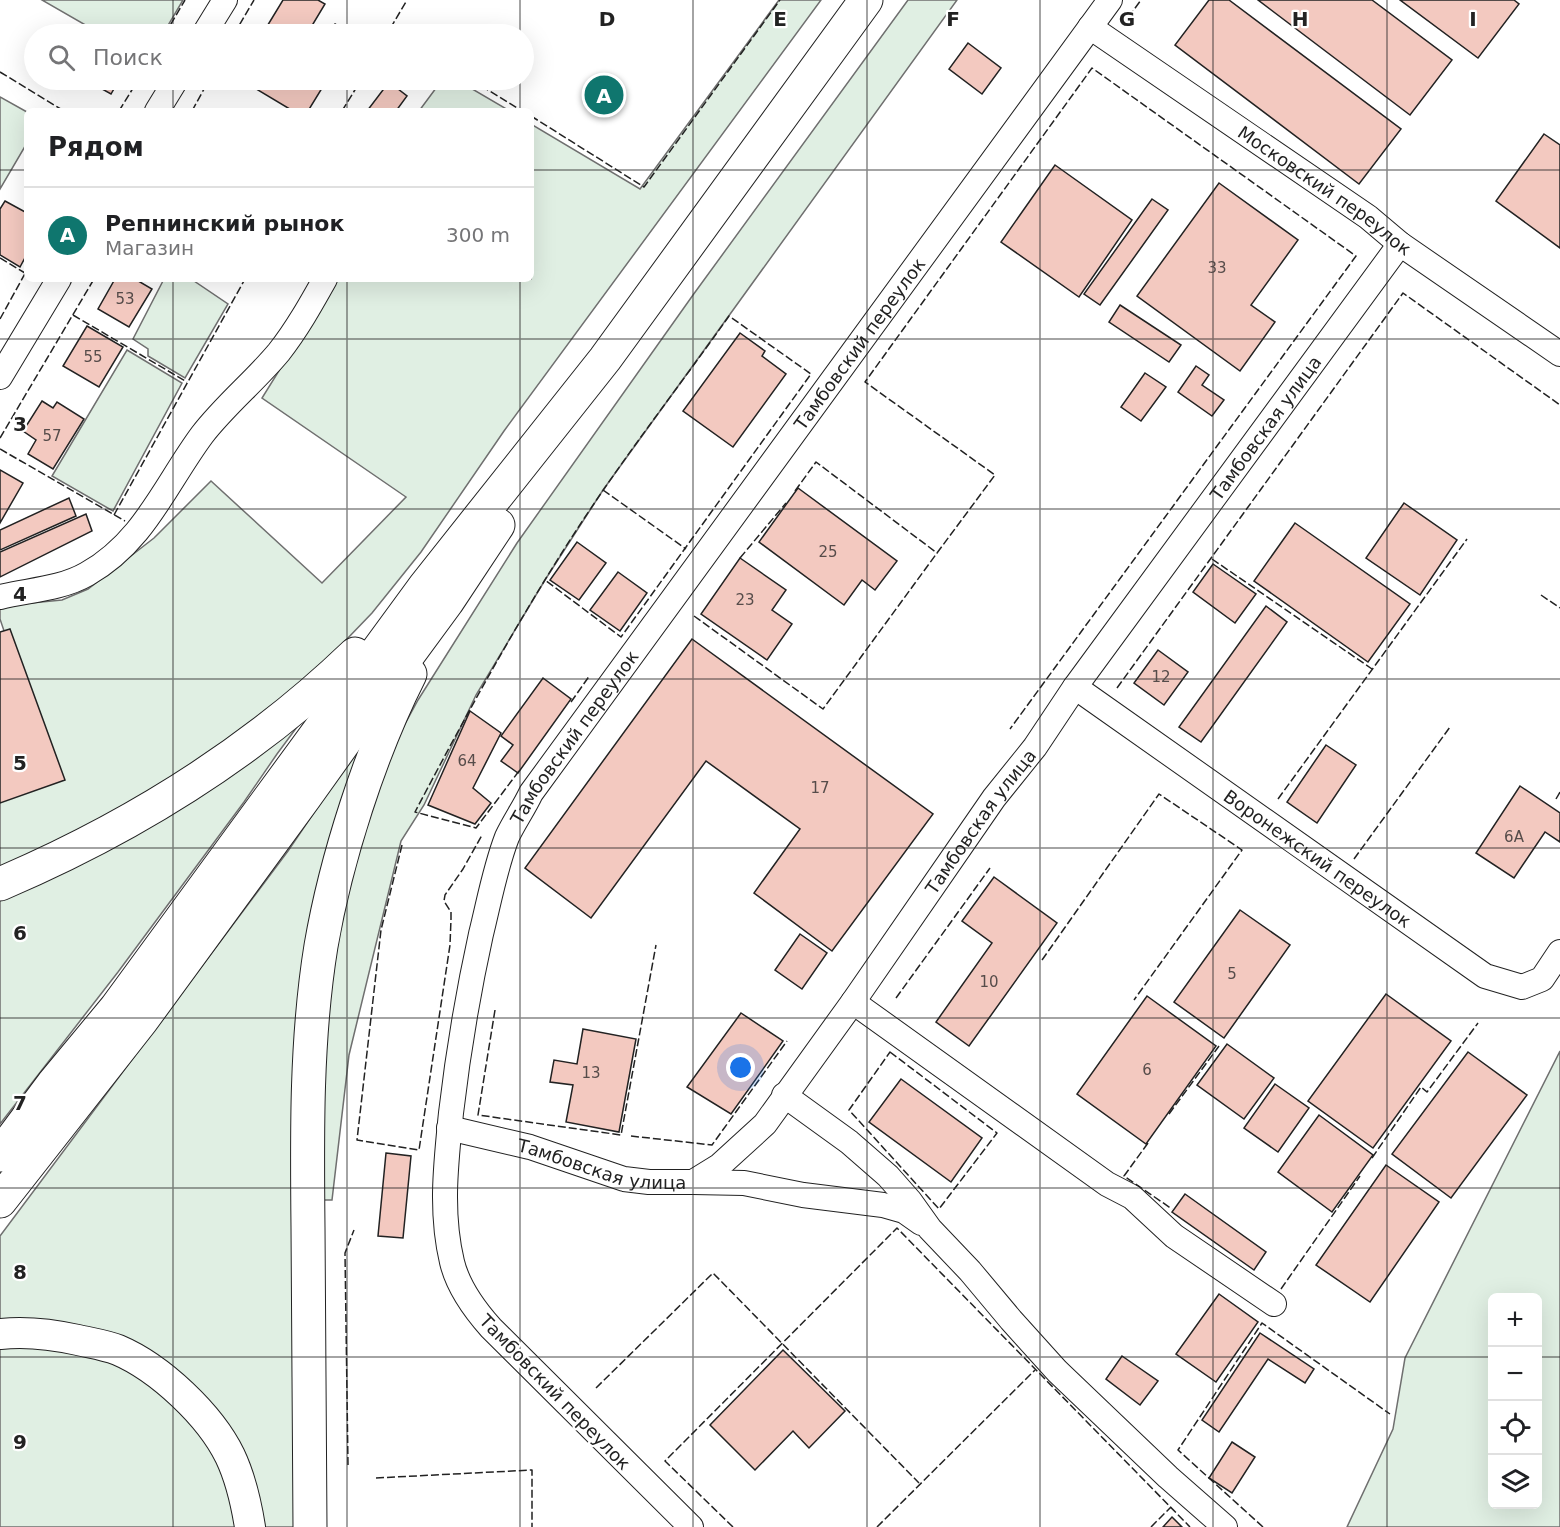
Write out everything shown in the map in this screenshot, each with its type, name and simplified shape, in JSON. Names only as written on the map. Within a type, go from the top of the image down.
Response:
[{"type":"highway","points":[[0,1201],[142,1020],[436,594],[866,0]]},
{"type":"highway","points":[[0,884],[130,822],[190,786],[260,736],[436,594]]},
{"type":"highway","points":[[0,1155],[436,594]]},
{"type":"highway","points":[[310,1527],[307,1115],[321,946],[347,837],[376,754],[405,685],[436,594]]},
{"type":"main road","points":[[0,1334],[44,1333],[116,1349],[156,1372],[190,1401],[230,1455],[244,1496],[250,1527]]},
{"type":"street","points":[[210,24],[225,0]]},
{"type":"street","name":"Тамбовский переулок","points":[[691,1527],[478,1314],[467,1297],[453,1265],[445,1223],[444,1196],[449,1128],[469,987],[490,894],[508,836],[531,794],[1110,0]]},
{"type":"street","name":"Московский переулок","points":[[1090,27],[1368,217],[1400,244],[1560,354]]},
{"type":"street","points":[[159,108],[171,90]]},
{"type":"street","name":"Тамбовская улица","points":[[449,1128],[530,1147],[624,1179],[650,1182],[693,1182],[719,1166],[765,1124],[853,1002],[994,798],[1035,747],[1075,687],[1400,244]]},
{"type":"street","points":[[0,377],[57,282]]},
{"type":"street","points":[[0,597],[64,585],[88,574],[134,536],[202,435],[280,350],[299,325],[324,282]]},
{"type":"street","name":"Воронежский переулок","points":[[1075,687],[1485,976],[1522,987],[1542,979],[1560,952]]},
{"type":"street","points":[[853,1002],[1107,1184],[1132,1197],[1174,1236],[1274,1304]]},
{"type":"street","points":[[784,1095],[849,1142],[888,1176],[930,1229],[970,1271],[1026,1337],[1088,1402],[1225,1527]]},
{"type":"street","points":[[693,1182],[744,1183],[802,1195],[883,1205],[904,1211],[930,1229]]},
{"type":"green space","points":[[42,0],[183,0],[169,24],[84,24]]},
{"type":"green space","points":[[779,0],[821,0],[504,431],[421,552],[372,613],[322,665],[306,715],[118,972],[0,1124],[0,795],[52,774],[0,619],[0,606],[62,600],[88,589],[154,538],[211,481],[322,583],[406,497],[262,398],[334,282],[534,282],[534,126],[640,189]]},
{"type":"green space","points":[[908,0],[957,0],[603,490],[545,580],[476,695],[424,805],[401,841],[349,1055],[332,1200],[320,1200],[326,1028],[340,924],[357,847],[392,748],[418,700],[517,543],[693,295]]},
{"type":"green space","points":[[435,90],[474,90],[505,108],[421,108]]},
{"type":"green space","points":[[0,97],[24,110],[24,148],[0,189]]},
{"type":"green space","points":[[162,282],[195,282],[228,304],[185,378],[148,356],[148,349],[133,339]]},
{"type":"green space","points":[[127,350],[182,383],[113,511],[52,476]]},
{"type":"green space","points":[[355,752],[361,754],[329,857],[300,1527],[0,1527],[0,1236],[288,851]]},
{"type":"green space","points":[[1560,1051],[1560,1527],[1347,1527],[1393,1429],[1405,1358]]},
{"type":"building","points":[[283,0],[318,0],[325,4],[313,24],[268,24]]},
{"type":"building","points":[[1209,0],[1229,0],[1401,129],[1359,184],[1175,45]]},
{"type":"building","points":[[1258,0],[1372,0],[1452,60],[1410,115]]},
{"type":"building","points":[[1400,0],[1514,0],[1519,4],[1478,58]]},
{"type":"building","points":[[968,43],[1001,68],[982,94],[949,69]]},
{"type":"building","points":[[258,90],[321,90],[310,108],[288,108]]},
{"type":"building","points":[[383,90],[399,90],[407,96],[398,108],[369,108]]},
{"type":"building","points":[[1544,134],[1560,145],[1560,248],[1496,201]]},
{"type":"building","points":[[1055,165],[1132,220],[1079,297],[1001,242]]},
{"type":"building","points":[[1219,183],[1298,240],[1251,305],[1275,322],[1240,371],[1137,296]]},
{"type":"building","points":[[1152,199],[1168,210],[1100,305],[1084,294]]},
{"type":"building","points":[[5,201],[24,211],[24,260],[20,267],[0,255],[0,209]]},
{"type":"building","points":[[113,282],[140,282],[152,289],[129,327],[98,309]]},
{"type":"building","points":[[1120,305],[1181,345],[1169,362],[1109,322]]},
{"type":"building","points":[[87,326],[123,347],[99,387],[63,366]]},
{"type":"building","points":[[740,333],[765,351],[762,356],[786,374],[733,447],[683,411]]},
{"type":"building","points":[[1196,366],[1209,375],[1202,385],[1224,400],[1212,416],[1178,392]]},
{"type":"building","points":[[1145,373],[1166,387],[1141,421],[1121,407]]},
{"type":"building","points":[[42,401],[53,408],[57,402],[84,419],[53,469],[28,454],[36,440],[23,431]]},
{"type":"building","points":[[0,470],[23,483],[0,523]]},
{"type":"building","points":[[798,488],[897,561],[875,590],[862,580],[844,605],[759,542]]},
{"type":"building","points":[[69,498],[76,516],[0,550],[0,530]]},
{"type":"building","points":[[1404,503],[1457,540],[1420,595],[1366,558]]},
{"type":"building","points":[[86,514],[92,531],[0,577],[0,552]]},
{"type":"building","points":[[1295,523],[1410,604],[1368,662],[1254,581]]},
{"type":"building","points":[[577,542],[606,563],[579,600],[550,580]]},
{"type":"building","points":[[740,558],[786,590],[772,610],[792,624],[767,660],[701,614]]},
{"type":"building","points":[[1213,564],[1256,594],[1235,623],[1193,592]]},
{"type":"building","points":[[618,572],[647,593],[620,631],[590,610]]},
{"type":"building","points":[[1266,606],[1287,622],[1201,742],[1179,727]]},
{"type":"building","points":[[10,629],[65,780],[0,803],[0,632]]},
{"type":"building","points":[[692,639],[933,814],[832,951],[754,893],[800,829],[706,761],[591,918],[525,868]]},
{"type":"building","points":[[1158,650],[1188,672],[1164,705],[1134,683]]},
{"type":"building","points":[[543,678],[571,699],[518,773],[501,761],[513,745],[501,736]]},
{"type":"building","points":[[470,711],[501,733],[473,788],[491,803],[475,824],[428,805]]},
{"type":"building","points":[[1326,745],[1356,765],[1317,823],[1287,802]]},
{"type":"building","points":[[1520,786],[1560,813],[1560,842],[1545,832],[1514,878],[1476,853]]},
{"type":"building","points":[[994,877],[1057,923],[969,1046],[936,1022],[992,943],[962,921]]},
{"type":"building","points":[[1240,910],[1290,945],[1224,1038],[1174,1002]]},
{"type":"building","points":[[800,934],[827,953],[802,989],[775,970]]},
{"type":"building","points":[[1386,994],[1451,1041],[1373,1148],[1308,1101]]},
{"type":"building","points":[[1147,996],[1216,1046],[1146,1144],[1077,1094]]},
{"type":"building","points":[[741,1013],[783,1041],[731,1114],[687,1087]]},
{"type":"building","points":[[583,1029],[636,1039],[619,1132],[566,1122],[573,1085],[550,1082],[554,1060],[577,1064]]},
{"type":"building","points":[[1227,1044],[1274,1078],[1244,1119],[1197,1085]]},
{"type":"building","points":[[1468,1052],[1527,1095],[1451,1198],[1392,1154]]},
{"type":"building","points":[[901,1079],[982,1138],[951,1182],[869,1122]]},
{"type":"building","points":[[1275,1084],[1309,1108],[1278,1152],[1244,1128]]},
{"type":"building","points":[[1319,1115],[1373,1155],[1332,1212],[1278,1172]]},
{"type":"building","points":[[386,1153],[411,1156],[403,1238],[378,1236]]},
{"type":"building","points":[[1386,1165],[1439,1202],[1370,1302],[1316,1265]]},
{"type":"building","points":[[1185,1194],[1266,1252],[1254,1270],[1172,1212]]},
{"type":"building","points":[[1219,1294],[1258,1322],[1216,1382],[1176,1354]]},
{"type":"building","points":[[1260,1333],[1314,1369],[1305,1383],[1268,1359],[1219,1432],[1202,1420]]},
{"type":"building","points":[[783,1350],[845,1411],[809,1448],[793,1431],[755,1470],[710,1425]]},
{"type":"building","points":[[1122,1356],[1158,1381],[1140,1405],[1106,1379]]},
{"type":"building","points":[[1232,1442],[1255,1457],[1232,1493],[1209,1478]]},
{"type":"building","points":[[1172,1517],[1182,1527],[1163,1527]]},
{"type":"fence","points":[[171,24],[185,0]]},
{"type":"fence","points":[[240,24],[254,0]]},
{"type":"fence","points":[[393,24],[407,0]]},
{"type":"fence","points":[[534,118],[644,187],[780,0]]},
{"type":"fence","points":[[1122,26],[1141,0]]},
{"type":"fence","points":[[795,491],[816,462],[937,553],[995,475],[865,382],[1092,68],[1356,256],[1010,729]]},
{"type":"fence","points":[[0,72],[24,87]]},
{"type":"fence","points":[[30,90],[59,108]]},
{"type":"fence","points":[[121,108],[132,90]]},
{"type":"fence","points":[[194,108],[204,90]]},
{"type":"fence","points":[[344,108],[355,90]]},
{"type":"fence","points":[[488,90],[517,108]]},
{"type":"fence","points":[[0,258],[24,272]]},
{"type":"fence","points":[[0,319],[24,275]]},
{"type":"fence","points":[[0,438],[92,282]]},
{"type":"fence","points":[[114,515],[243,282]]},
{"type":"fence","points":[[1117,688],[1403,293],[1560,405]]},
{"type":"fence","points":[[73,315],[187,382]]},
{"type":"fence","points":[[519,771],[476,828],[415,812],[528,607],[553,567],[619,467],[729,316],[811,374],[621,637],[545,580]]},
{"type":"fence","points":[[0,449],[125,521]]},
{"type":"fence","points":[[603,490],[686,549]]},
{"type":"fence","points":[[740,558],[786,503]]},
{"type":"fence","points":[[1278,799],[1467,539]]},
{"type":"fence","points":[[694,616],[823,709],[937,553]]},
{"type":"fence","points":[[1212,559],[1372,669]]},
{"type":"fence","points":[[1541,595],[1560,608]]},
{"type":"fence","points":[[571,702],[590,675]]},
{"type":"fence","points":[[1354,859],[1450,727]]},
{"type":"fence","points":[[1556,799],[1560,792]]},
{"type":"fence","points":[[1042,960],[1159,794],[1242,850],[1134,1000]]},
{"type":"fence","points":[[402,845],[381,930],[357,1140],[419,1150],[450,945],[451,912],[444,901],[445,895],[482,835]]},
{"type":"fence","points":[[896,998],[990,868]]},
{"type":"fence","points":[[495,1010],[478,1115],[621,1135],[656,945]]},
{"type":"fence","points":[[1372,1158],[1421,1087],[1427,1092],[1478,1023]]},
{"type":"fence","points":[[631,1136],[712,1145],[787,1041]]},
{"type":"fence","points":[[1169,1114],[1219,1046]]},
{"type":"fence","points":[[890,1052],[997,1133],[939,1209],[849,1110],[890,1052]]},
{"type":"fence","points":[[1148,1143],[1124,1176],[1172,1209]]},
{"type":"fence","points":[[1281,1289],[1360,1176]]},
{"type":"fence","points":[[733,1527],[665,1461],[897,1228],[1190,1527]]},
{"type":"fence","points":[[348,1465],[345,1253],[354,1230]]},
{"type":"fence","points":[[596,1388],[713,1273],[919,1483]]},
{"type":"fence","points":[[1263,1527],[1178,1450],[1262,1323],[1390,1414]]},
{"type":"fence","points":[[877,1527],[1035,1370]]},
{"type":"fence","points":[[376,1478],[532,1470],[532,1527]]},
{"type":"fence","points":[[1151,1527],[1171,1507]]},
{"type":"place","name":"Репнинский рынок","points":[[604,95]]}]
